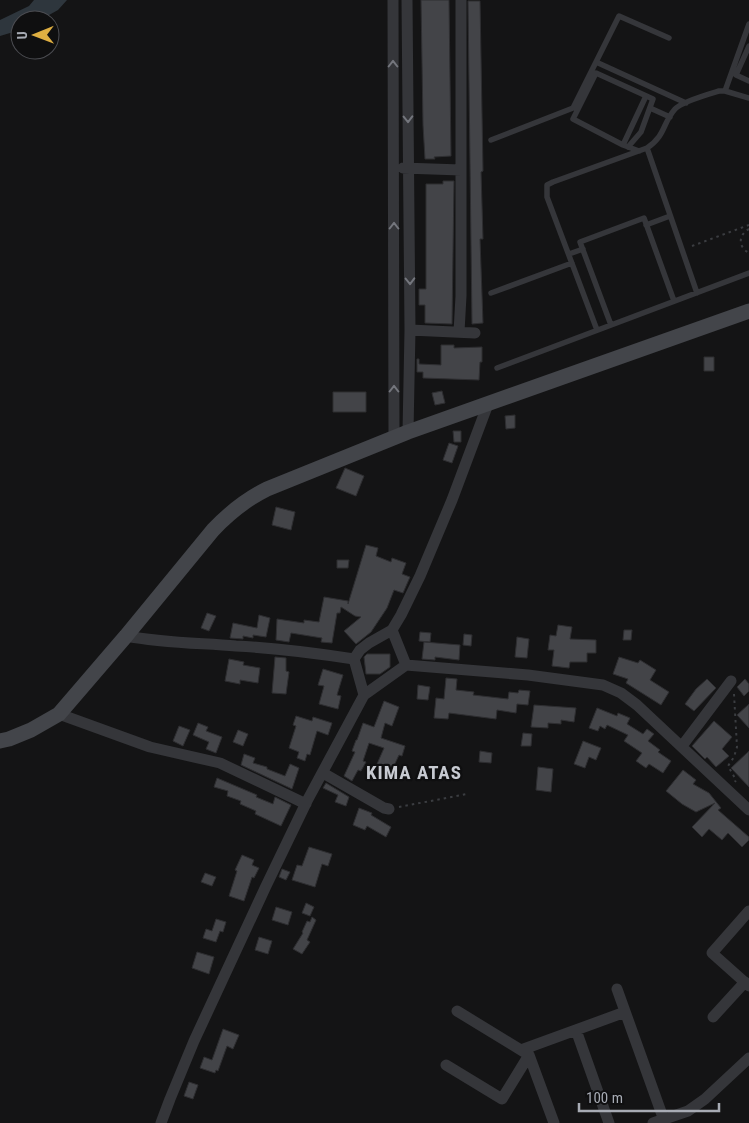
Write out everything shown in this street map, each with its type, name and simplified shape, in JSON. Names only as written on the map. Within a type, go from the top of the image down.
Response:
[{"type":"main road","points":[[0,741],[32,730],[58,714],[126,636],[213,530],[246,499],[408,432],[749,311]]},
{"type":"street","points":[[459,332],[461,296],[461,0]]},
{"type":"street","points":[[394,438],[393,5],[403,9],[407,6],[410,330],[408,432]]},
{"type":"street","points":[[393,168],[461,170]]},
{"type":"street","points":[[410,330],[475,333]]},
{"type":"street","points":[[364,695],[354,659],[360,650],[369,643],[392,630],[401,615],[420,576],[476,439],[488,404]]},
{"type":"street","points":[[392,630],[406,665]]},
{"type":"street","points":[[126,636],[170,642],[275,649],[354,659]]},
{"type":"street","points":[[162,1123],[194,1041],[266,886],[306,804],[364,695],[406,665],[528,675],[603,685],[621,693],[637,705],[749,810]]},
{"type":"street","points":[[682,746],[731,681]]},
{"type":"street","points":[[58,714],[150,747],[220,764],[306,804]]},
{"type":"street","points":[[323,773],[384,808],[389,809]]},
{"type":"street","points":[[713,1017],[747,984],[712,953],[748,913]]},
{"type":"street","points":[[617,989],[660,1122],[688,1111],[705,1099],[749,1058]]},
{"type":"street","points":[[457,1011],[525,1053],[554,1123]]},
{"type":"street","points":[[446,1065],[502,1099],[525,1053],[576,1030],[625,1012]]},
{"type":"street","points":[[576,1030],[609,1123]]},
{"type":"lane","points":[[490,140],[573,108],[619,16],[669,38]]},
{"type":"lane","points":[[724,91],[749,24]]},
{"type":"lane","points":[[749,46],[736,75],[749,81]]},
{"type":"lane","points":[[596,62],[686,103]]},
{"type":"lane","points":[[626,146],[640,132],[654,99],[596,73],[573,119],[626,146],[639,152]]},
{"type":"lane","points":[[597,330],[546,193],[546,185],[647,148],[660,137],[677,107],[686,103],[715,92],[724,91],[749,98]]},
{"type":"lane","points":[[626,146],[646,96]]},
{"type":"lane","points":[[650,108],[670,117]]},
{"type":"lane","points":[[647,148],[697,293]]},
{"type":"lane","points":[[646,225],[670,216]]},
{"type":"lane","points":[[611,325],[580,242],[589,238],[644,218],[674,302]]},
{"type":"lane","points":[[569,254],[583,249]]},
{"type":"lane","points":[[492,293],[572,262]]},
{"type":"lane","points":[[497,368],[749,273]]},
{"type":"path","points":[[692,246],[748,227]]},
{"type":"path","points":[[748,227],[742,234],[740,242],[743,249],[749,253]]},
{"type":"path","points":[[729,791],[736,780],[728,766],[734,757],[737,747],[733,682],[731,681]]},
{"type":"path","points":[[389,809],[467,794]]},
{"type":"shaded area","points":[[34,0],[67,0],[58,10],[21,10],[29,6]]},
{"type":"shaded area","points":[[10,15],[10,33],[0,36],[0,20]]},
{"type":"building","points":[[421,0],[449,0],[451,156],[434,157],[435,159],[425,159]]},
{"type":"building","points":[[468,1],[480,1],[483,171],[481,172],[483,239],[480,239],[483,323],[472,324]]},
{"type":"building","points":[[443,181],[454,181],[452,324],[425,323],[425,305],[419,305],[419,289],[426,289],[426,184],[443,184]]},
{"type":"building","points":[[441,345],[454,345],[454,348],[482,347],[479,380],[423,378],[423,372],[417,372],[417,359],[419,359],[419,364],[441,365]]},
{"type":"building","points":[[704,357],[714,357],[714,371],[704,371]]},
{"type":"building","points":[[442,391],[445,403],[435,405],[432,393]]},
{"type":"building","points":[[333,392],[366,392],[366,412],[333,412]]},
{"type":"building","points":[[515,415],[515,428],[506,429],[505,416]]},
{"type":"building","points":[[453,431],[461,431],[461,442],[454,442]]},
{"type":"building","points":[[449,443],[458,446],[452,463],[443,460]]},
{"type":"building","points":[[345,468],[364,476],[356,496],[336,488]]},
{"type":"building","points":[[276,507],[295,512],[291,530],[272,525]]},
{"type":"building","points":[[366,545],[378,548],[376,556],[391,562],[392,558],[406,563],[402,574],[410,577],[403,593],[394,590],[387,608],[371,632],[356,644],[344,631],[361,617],[355,616],[341,607],[340,613],[337,613],[332,643],[321,642],[322,638],[291,633],[289,642],[276,640],[277,619],[304,623],[304,620],[319,622],[324,597],[348,601],[348,604]]},
{"type":"building","points":[[337,560],[349,560],[348,568],[337,568]]},
{"type":"building","points":[[207,613],[216,616],[209,631],[201,628]]},
{"type":"building","points":[[259,615],[270,618],[266,637],[253,635],[253,638],[243,636],[243,639],[230,638],[233,623],[257,628]]},
{"type":"building","points":[[558,625],[572,627],[570,639],[596,640],[596,653],[587,653],[587,662],[570,662],[569,668],[552,666],[554,650],[548,650],[550,635],[556,636]]},
{"type":"building","points":[[624,630],[632,630],[631,640],[623,640]]},
{"type":"building","points":[[420,632],[431,633],[430,642],[419,641]]},
{"type":"building","points":[[464,634],[472,635],[471,646],[463,645]]},
{"type":"building","points":[[517,637],[529,639],[527,658],[515,657]]},
{"type":"building","points":[[424,642],[460,645],[459,660],[435,657],[435,660],[422,659]]},
{"type":"building","points":[[367,654],[390,654],[390,667],[380,674],[366,674],[364,657]]},
{"type":"building","points":[[275,657],[286,658],[286,671],[289,672],[286,694],[272,693]]},
{"type":"building","points":[[619,657],[638,663],[640,660],[656,670],[650,680],[669,692],[661,705],[626,683],[628,679],[613,674]]},
{"type":"building","points":[[229,659],[244,662],[243,665],[260,668],[258,683],[240,680],[240,684],[225,681]]},
{"type":"building","points":[[323,669],[343,675],[337,695],[341,696],[338,709],[319,704],[324,686],[318,685]]},
{"type":"building","points":[[446,678],[457,679],[456,690],[474,692],[473,695],[508,699],[509,692],[518,693],[519,690],[530,691],[528,705],[517,704],[516,713],[497,710],[496,719],[449,713],[448,719],[434,718],[436,698],[444,699]]},
{"type":"building","points":[[707,679],[716,688],[694,711],[685,704],[696,689]]},
{"type":"building","points":[[745,679],[749,684],[749,691],[744,696],[737,687]]},
{"type":"building","points":[[418,685],[430,687],[428,700],[417,699]]},
{"type":"building","points":[[384,701],[399,707],[392,726],[385,723],[381,738],[405,746],[402,756],[399,755],[392,770],[377,764],[384,748],[369,743],[363,761],[366,762],[361,771],[358,770],[352,781],[344,776],[355,752],[352,751],[356,740],[363,723],[374,727]]},
{"type":"building","points":[[749,704],[749,728],[737,715]]},
{"type":"building","points":[[534,705],[576,708],[574,722],[561,720],[561,724],[548,723],[548,728],[531,727]]},
{"type":"building","points":[[597,708],[617,716],[618,713],[630,718],[627,724],[643,734],[647,729],[654,734],[648,741],[660,750],[658,752],[671,761],[663,773],[649,764],[646,768],[636,761],[642,753],[624,741],[628,735],[607,725],[605,729],[600,726],[598,731],[589,728]]},
{"type":"building","points":[[296,716],[312,721],[313,717],[332,723],[328,735],[317,731],[310,755],[307,754],[305,761],[297,758],[299,752],[289,748],[296,726],[293,725]]},
{"type":"building","points":[[714,721],[732,737],[722,749],[729,756],[716,767],[707,757],[705,759],[692,746]]},
{"type":"building","points":[[198,723],[208,727],[206,731],[222,737],[216,753],[206,749],[209,742],[193,735]]},
{"type":"building","points":[[179,726],[190,730],[183,746],[173,741]]},
{"type":"building","points":[[238,730],[248,734],[243,746],[233,742]]},
{"type":"building","points":[[523,733],[532,734],[531,746],[521,746]]},
{"type":"building","points":[[583,741],[601,748],[596,760],[589,757],[585,768],[574,764]]},
{"type":"building","points":[[480,751],[492,753],[491,763],[479,762]]},
{"type":"building","points":[[749,751],[749,787],[731,768]]},
{"type":"building","points":[[244,754],[255,758],[253,763],[267,767],[267,769],[285,776],[290,764],[299,768],[292,789],[241,765]]},
{"type":"building","points":[[538,767],[553,769],[551,792],[536,790]]},
{"type":"building","points":[[683,770],[696,780],[693,784],[709,793],[721,808],[718,810],[749,837],[749,840],[742,847],[728,833],[722,840],[709,829],[702,837],[692,827],[715,803],[696,812],[666,791]]},
{"type":"building","points":[[217,778],[273,804],[275,797],[291,805],[281,826],[255,814],[256,811],[240,804],[241,801],[227,796],[228,791],[214,787]]},
{"type":"building","points":[[326,783],[349,797],[346,806],[335,802],[338,795],[323,788]]},
{"type":"building","points":[[359,808],[372,813],[371,815],[391,827],[386,837],[367,826],[365,830],[353,825]]},
{"type":"building","points":[[309,847],[332,854],[328,866],[322,864],[315,887],[292,880],[297,865],[302,866]]},
{"type":"building","points":[[242,855],[254,860],[252,865],[259,868],[254,878],[252,877],[244,901],[229,896],[237,871],[235,870]]},
{"type":"building","points":[[282,869],[290,872],[286,880],[279,877]]},
{"type":"building","points":[[205,873],[216,877],[212,886],[201,882]]},
{"type":"building","points":[[306,903],[314,907],[310,916],[302,913]]},
{"type":"building","points":[[276,907],[292,912],[288,925],[272,920]]},
{"type":"building","points":[[312,917],[316,920],[307,940],[310,942],[302,954],[293,949],[303,933],[307,921],[310,922]]},
{"type":"building","points":[[216,919],[226,922],[223,932],[220,931],[216,942],[203,938],[206,929],[212,931]]},
{"type":"building","points":[[259,937],[272,941],[268,954],[255,950]]},
{"type":"building","points":[[197,952],[214,957],[209,974],[192,968]]},
{"type":"building","points":[[223,1029],[239,1035],[233,1049],[227,1046],[218,1071],[216,1070],[215,1073],[200,1068],[204,1057],[212,1060]]},
{"type":"building","points":[[189,1082],[198,1085],[193,1099],[184,1096]]},
{"type":"district","name":"KIMA ATAS","points":[[414,772]]}]
